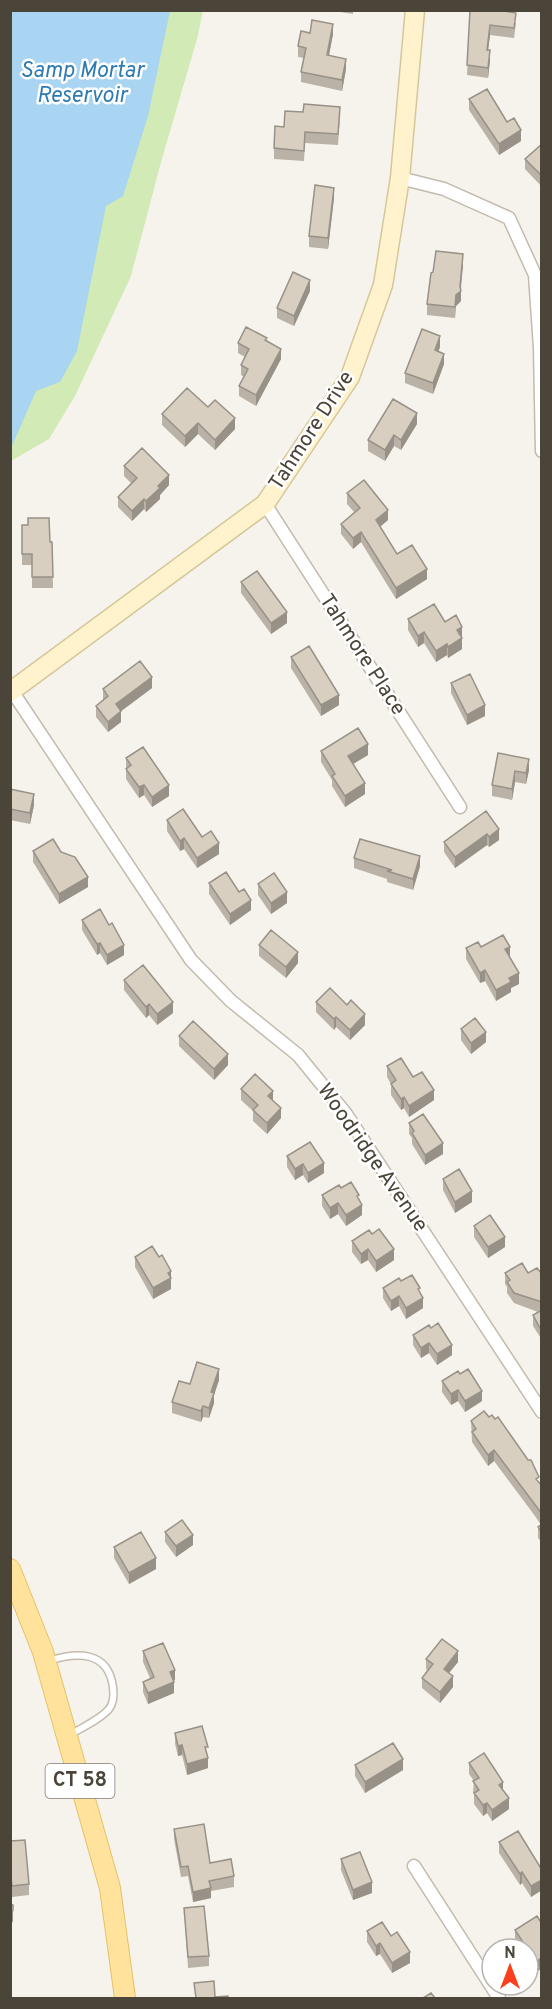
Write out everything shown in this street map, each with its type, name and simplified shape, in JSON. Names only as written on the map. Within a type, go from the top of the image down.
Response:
[{"type":"main road","name":"CT 58","points":[[10,1569],[46,1662],[110,1888],[125,1998]]},
{"type":"street","name":"Tahmore Drive","points":[[11,692],[265,504],[350,377],[383,285],[400,178],[415,10]]},
{"type":"street","points":[[400,178],[444,189],[509,218],[535,275],[540,348],[542,451]]},
{"type":"street","name":"Tahmore Place","points":[[265,504],[460,807]]},
{"type":"street","name":"Woodridge Avenue","points":[[11,692],[191,960],[231,1001],[298,1055],[346,1114],[542,1412]]},
{"type":"street","points":[[414,1866],[499,1998]]},
{"type":"lane","points":[[46,1662],[67,1654],[86,1656],[101,1661],[113,1682],[114,1695],[111,1707],[104,1714],[67,1737]]},
{"type":"green space","name":"Samp Mortar Reservoir","points":[[11,11],[203,11],[131,276],[75,396],[49,439],[11,461]]},
{"type":"water","name":"Samp Mortar Reservoir","points":[[11,10],[170,11],[148,116],[123,196],[106,206],[77,351],[60,382],[36,391],[11,448]]},
{"type":"building","points":[[470,10],[498,10],[516,13],[514,28],[490,25],[487,50],[490,50],[488,68],[467,65]]},
{"type":"building","points":[[312,20],[333,24],[327,55],[346,59],[342,80],[301,72],[306,48],[298,46],[301,31],[310,33]]},
{"type":"building","points":[[487,89],[507,122],[514,118],[521,130],[499,144],[469,99]]},
{"type":"building","points":[[304,104],[340,107],[338,134],[305,132],[304,151],[274,148],[275,126],[284,127],[285,111],[303,112]]},
{"type":"building","points":[[542,144],[542,176],[525,159]]},
{"type":"building","points":[[315,185],[334,188],[328,238],[309,236]]},
{"type":"building","points":[[436,251],[463,254],[461,291],[456,295],[455,307],[427,304]]},
{"type":"building","points":[[293,272],[310,280],[294,316],[277,308]]},
{"type":"building","points":[[246,327],[267,338],[265,340],[281,349],[256,395],[239,386],[248,369],[241,365],[249,349],[238,343]]},
{"type":"building","points":[[422,329],[440,336],[435,350],[444,354],[433,383],[405,373]]},
{"type":"building","points":[[187,388],[208,407],[215,400],[235,418],[215,440],[198,423],[185,436],[162,414]]},
{"type":"building","points":[[393,399],[417,413],[401,440],[394,435],[385,450],[368,440]]},
{"type":"building","points":[[142,448],[169,475],[158,486],[160,488],[132,511],[118,497],[137,478],[124,466]]},
{"type":"building","points":[[364,480],[388,510],[376,520],[397,554],[412,545],[427,569],[396,588],[361,532],[353,538],[341,524],[360,508],[347,493]]},
{"type":"building","points":[[28,518],[49,518],[53,577],[32,577],[32,554],[22,554],[22,525],[28,525]]},
{"type":"building","points":[[257,571],[287,612],[271,623],[241,582]]},
{"type":"building","points":[[434,604],[445,622],[456,615],[462,627],[457,630],[462,638],[436,651],[424,632],[418,636],[408,619]]},
{"type":"building","points":[[309,646],[339,695],[321,705],[291,657]]},
{"type":"building","points":[[140,661],[152,677],[116,704],[121,711],[108,722],[96,706],[108,696],[103,689]]},
{"type":"building","points":[[470,674],[485,705],[467,715],[451,683]]},
{"type":"building","points":[[358,728],[368,744],[348,756],[365,783],[345,796],[332,776],[335,774],[321,751]]},
{"type":"building","points":[[143,747],[169,785],[152,797],[144,785],[139,787],[126,769],[131,765],[126,758]]},
{"type":"building","points":[[498,753],[529,759],[526,773],[515,771],[512,789],[492,785]]},
{"type":"building","points":[[10,789],[34,794],[30,813],[10,809]]},
{"type":"building","points":[[183,809],[202,837],[211,831],[219,843],[197,858],[184,838],[180,841],[167,820]]},
{"type":"building","points":[[486,811],[499,829],[489,837],[487,834],[455,857],[444,842]]},
{"type":"building","points":[[53,839],[61,852],[75,857],[88,877],[59,894],[33,851]]},
{"type":"building","points":[[360,839],[420,856],[413,879],[354,858]]},
{"type":"building","points":[[226,872],[239,892],[244,889],[251,900],[230,914],[209,883]]},
{"type":"building","points":[[274,873],[287,892],[271,903],[258,884]]},
{"type":"building","points":[[100,909],[109,925],[112,923],[124,945],[107,955],[82,920]]},
{"type":"building","points":[[271,930],[298,952],[286,967],[259,945]]},
{"type":"building","points":[[503,935],[510,947],[505,949],[519,973],[509,978],[511,982],[496,990],[485,970],[480,973],[466,948],[478,942],[481,947]]},
{"type":"building","points":[[143,965],[173,1002],[157,1014],[149,1004],[146,1007],[124,980]]},
{"type":"building","points":[[330,988],[347,1005],[351,1000],[365,1014],[350,1030],[316,1002]]},
{"type":"building","points":[[475,1018],[486,1032],[471,1043],[461,1029]]},
{"type":"building","points":[[193,1021],[228,1054],[214,1069],[179,1036]]},
{"type":"building","points":[[401,1058],[413,1077],[422,1072],[434,1090],[409,1106],[404,1097],[401,1099],[391,1084],[396,1080],[387,1066]]},
{"type":"building","points":[[255,1074],[273,1091],[268,1096],[281,1108],[267,1123],[253,1110],[258,1105],[241,1089]]},
{"type":"building","points":[[423,1114],[443,1143],[425,1155],[409,1123]]},
{"type":"building","points":[[310,1142],[324,1163],[308,1173],[303,1164],[295,1169],[287,1156]]},
{"type":"building","points":[[459,1169],[472,1191],[455,1202],[443,1179]]},
{"type":"building","points":[[351,1182],[362,1205],[346,1215],[338,1203],[330,1208],[322,1195],[339,1185],[341,1188]]},
{"type":"building","points":[[490,1215],[505,1237],[488,1247],[474,1226]]},
{"type":"building","points":[[379,1229],[394,1249],[376,1261],[368,1249],[361,1254],[352,1241],[369,1230],[372,1234]]},
{"type":"building","points":[[152,1246],[159,1257],[162,1255],[171,1271],[168,1273],[171,1278],[153,1288],[135,1257]]},
{"type":"building","points":[[522,1263],[528,1273],[537,1268],[542,1274],[542,1302],[514,1293],[507,1282],[510,1280],[505,1273]]},
{"type":"building","points":[[412,1275],[423,1298],[406,1308],[399,1296],[391,1301],[383,1288],[399,1278],[401,1281]]},
{"type":"building","points":[[542,1310],[542,1330],[541,1330],[533,1315]]},
{"type":"building","points":[[438,1323],[452,1345],[437,1354],[429,1343],[421,1348],[413,1335],[429,1325],[431,1328]]},
{"type":"building","points":[[197,1362],[219,1369],[211,1392],[214,1393],[209,1408],[203,1406],[201,1411],[172,1402],[179,1381],[190,1384]]},
{"type":"building","points":[[468,1369],[482,1391],[465,1401],[458,1390],[451,1394],[442,1381],[458,1371],[460,1374]]},
{"type":"building","points":[[484,1411],[489,1417],[492,1415],[495,1419],[498,1417],[528,1460],[531,1460],[539,1477],[536,1479],[542,1486],[542,1514],[494,1450],[488,1455],[472,1432],[476,1429],[471,1421]]},
{"type":"building","points":[[182,1520],[193,1535],[176,1546],[165,1532]]},
{"type":"building","points":[[141,1532],[156,1558],[129,1573],[114,1547]]},
{"type":"building","points":[[442,1639],[458,1651],[444,1669],[453,1676],[440,1692],[422,1678],[433,1664],[426,1659]]},
{"type":"building","points":[[163,1643],[175,1670],[170,1672],[174,1682],[148,1693],[143,1682],[154,1677],[143,1651]]},
{"type":"building","points":[[202,1726],[208,1747],[205,1747],[208,1758],[187,1764],[182,1745],[178,1746],[175,1733]]},
{"type":"building","points":[[393,1743],[403,1759],[365,1782],[355,1765]]},
{"type":"building","points":[[484,1753],[503,1782],[499,1785],[509,1798],[492,1810],[487,1803],[483,1805],[474,1793],[479,1790],[473,1781],[479,1778],[469,1763]]},
{"type":"building","points":[[204,1824],[210,1863],[231,1859],[234,1876],[209,1881],[211,1888],[193,1892],[188,1866],[181,1867],[174,1829]]},
{"type":"building","points":[[518,1831],[542,1870],[542,1880],[531,1886],[522,1872],[520,1874],[499,1842]]},
{"type":"building","points":[[25,1840],[29,1884],[12,1886],[10,1841]]},
{"type":"building","points":[[360,1852],[372,1882],[353,1890],[341,1859]]},
{"type":"building","points":[[10,1904],[13,1905],[13,1910],[10,1917]]},
{"type":"building","points":[[204,1906],[209,1956],[188,1957],[184,1908]]},
{"type":"building","points":[[537,1916],[542,1924],[542,1959],[540,1959],[540,1937],[520,1937],[515,1930]]},
{"type":"building","points":[[382,1922],[391,1936],[397,1932],[410,1952],[392,1963],[380,1943],[376,1946],[367,1931]]},
{"type":"building","points":[[214,1981],[215,1997],[228,1996],[228,1998],[196,1998],[194,1983]]},
{"type":"building","points":[[431,1993],[435,1998],[423,1998]]}]
